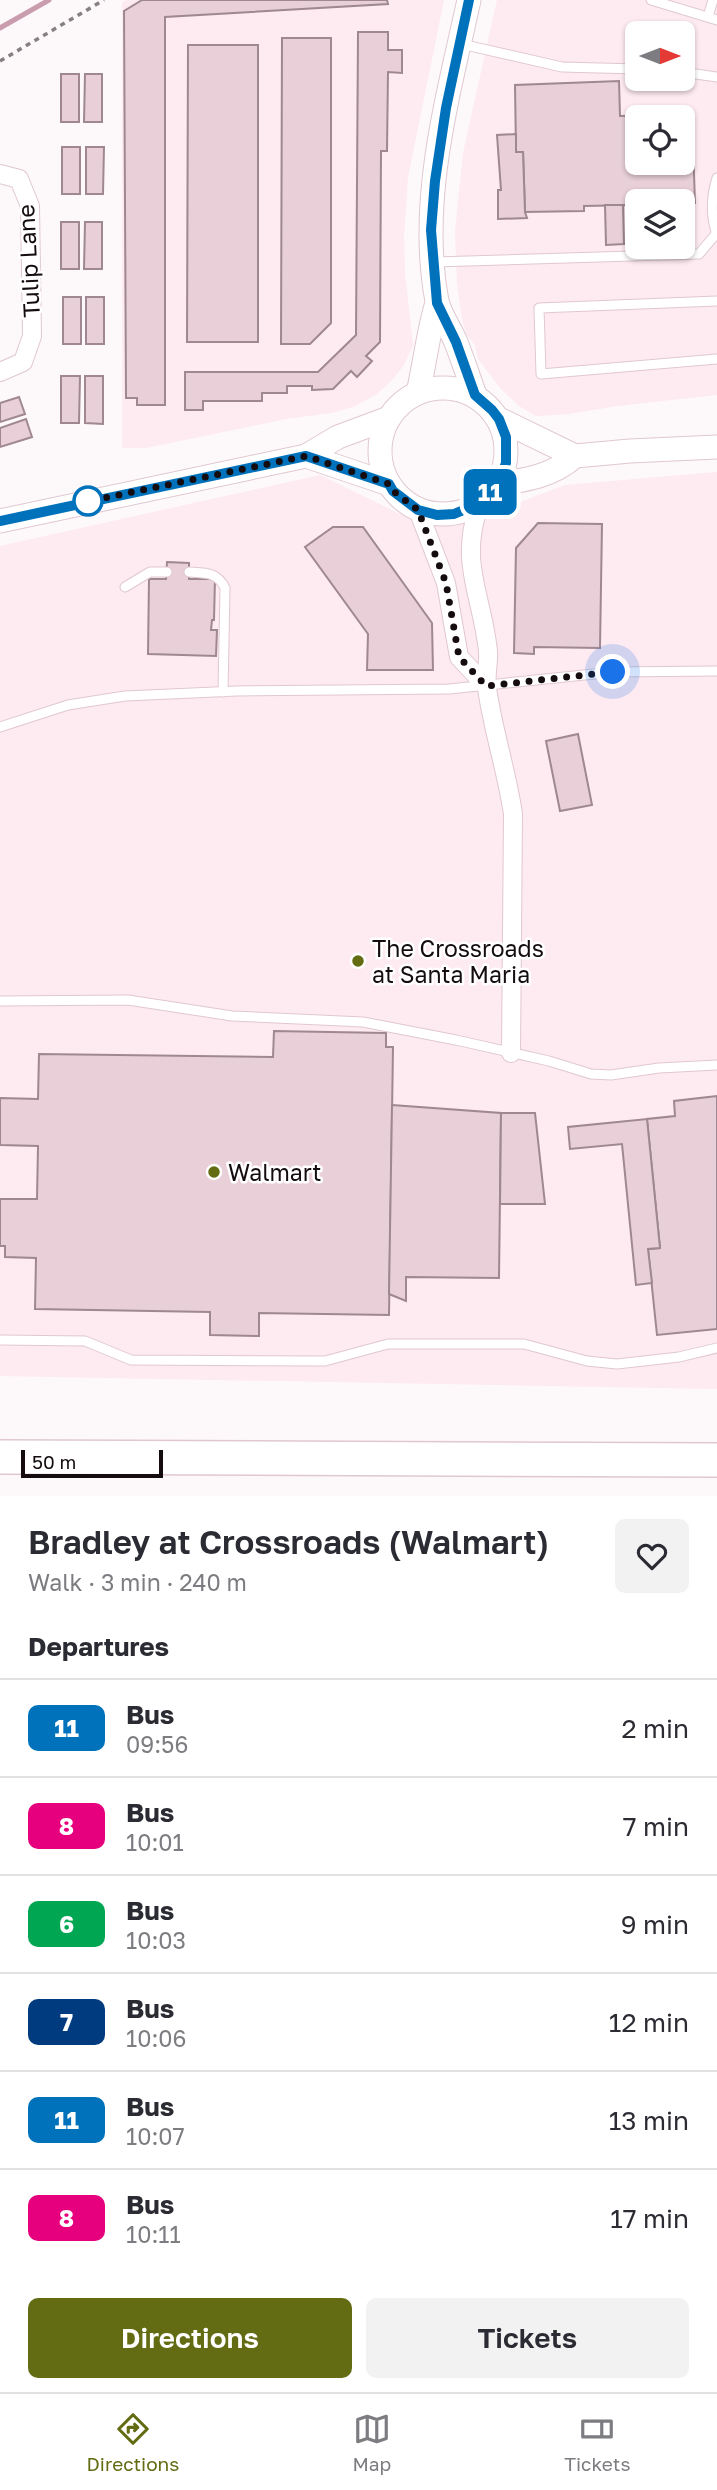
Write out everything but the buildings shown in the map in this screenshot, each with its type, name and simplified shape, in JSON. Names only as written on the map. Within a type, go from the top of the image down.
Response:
[{"type":"highway","points":[[604,1459],[717,1453]]},
{"type":"highway","points":[[0,1457],[717,1460]]},
{"type":"street","points":[[469,0],[446,108],[431,230],[437,303],[456,342],[475,395]]},
{"type":"street","name":"Tulip Lane","points":[[0,174],[19,179],[30,206],[32,336],[23,362],[0,372]]},
{"type":"street","points":[[418,393],[427,354],[429,328],[437,303]]},
{"type":"street","points":[[480,503],[454,514],[437,515],[418,510],[393,491],[381,467],[380,440],[385,423],[405,399],[429,388],[456,388],[475,395],[499,419],[506,437],[506,463],[498,484],[480,503],[473,522],[469,552],[472,582],[488,651],[486,686],[508,779],[513,814],[511,1053]]},
{"type":"street","points":[[0,521],[306,456],[338,437],[389,418]]},
{"type":"street","points":[[499,419],[575,456],[717,447]]},
{"type":"street","points":[[306,456],[389,484]]},
{"type":"street","points":[[498,484],[561,469],[575,456]]},
{"type":"street","points":[[418,510],[446,583],[459,657],[486,686]]},
{"type":"lane","points":[[651,0],[713,18],[713,0]]},
{"type":"lane","points":[[459,44],[562,67],[625,68]]},
{"type":"lane","points":[[695,74],[717,77]]},
{"type":"lane","points":[[434,262],[699,254],[717,235],[712,216],[717,178]]},
{"type":"lane","points":[[717,301],[539,308],[541,374],[717,359]]},
{"type":"lane","points":[[125,587],[150,572],[167,572]]},
{"type":"lane","points":[[189,572],[211,573],[220,578],[225,588],[223,692]]},
{"type":"lane","points":[[0,727],[68,705],[125,696],[486,686],[613,672],[717,671]]},
{"type":"lane","points":[[0,1001],[128,1000],[232,1016],[363,1022],[511,1053],[591,1074],[611,1076],[659,1068],[717,1065]]},
{"type":"lane","points":[[0,1340],[85,1340],[131,1360],[325,1361],[388,1344],[524,1344],[587,1361],[617,1364],[679,1357],[717,1348]]},
{"type":"path","points":[[0,61],[104,0]]},
{"type":"shaded area","points":[[126,0],[444,0],[408,177],[404,236],[405,273],[413,345],[404,365],[377,394],[353,407],[331,413],[286,419],[146,448],[122,448],[122,3]]},
{"type":"shaded area","points":[[497,0],[717,0],[717,395],[536,416],[519,406],[501,389],[478,359],[475,345],[466,334],[457,283],[455,232],[463,153]]},
{"type":"shaded area","name":"The Crossroads at Santa Maria","points":[[717,472],[717,1389],[0,1376],[0,546],[320,475],[400,514],[502,509],[565,485]]},
{"type":"waterway","points":[[0,28],[49,0]]},
{"type":"bus line","name":"11","points":[[0,521],[306,456],[389,484],[393,491],[418,510],[437,515],[454,514],[480,503],[498,484],[506,463],[506,437],[499,419],[475,395],[456,342],[437,303],[431,230],[446,108],[469,0]]},
{"type":"place","name":"The Crossroads at Santa Maria","points":[[358,961]]},
{"type":"place","name":"Walmart","points":[[214,1172]]},
{"type":"route","points":[[88,501],[85,502],[306,456],[389,484],[393,491],[418,510],[446,583],[459,657],[486,686],[613,672]]}]
